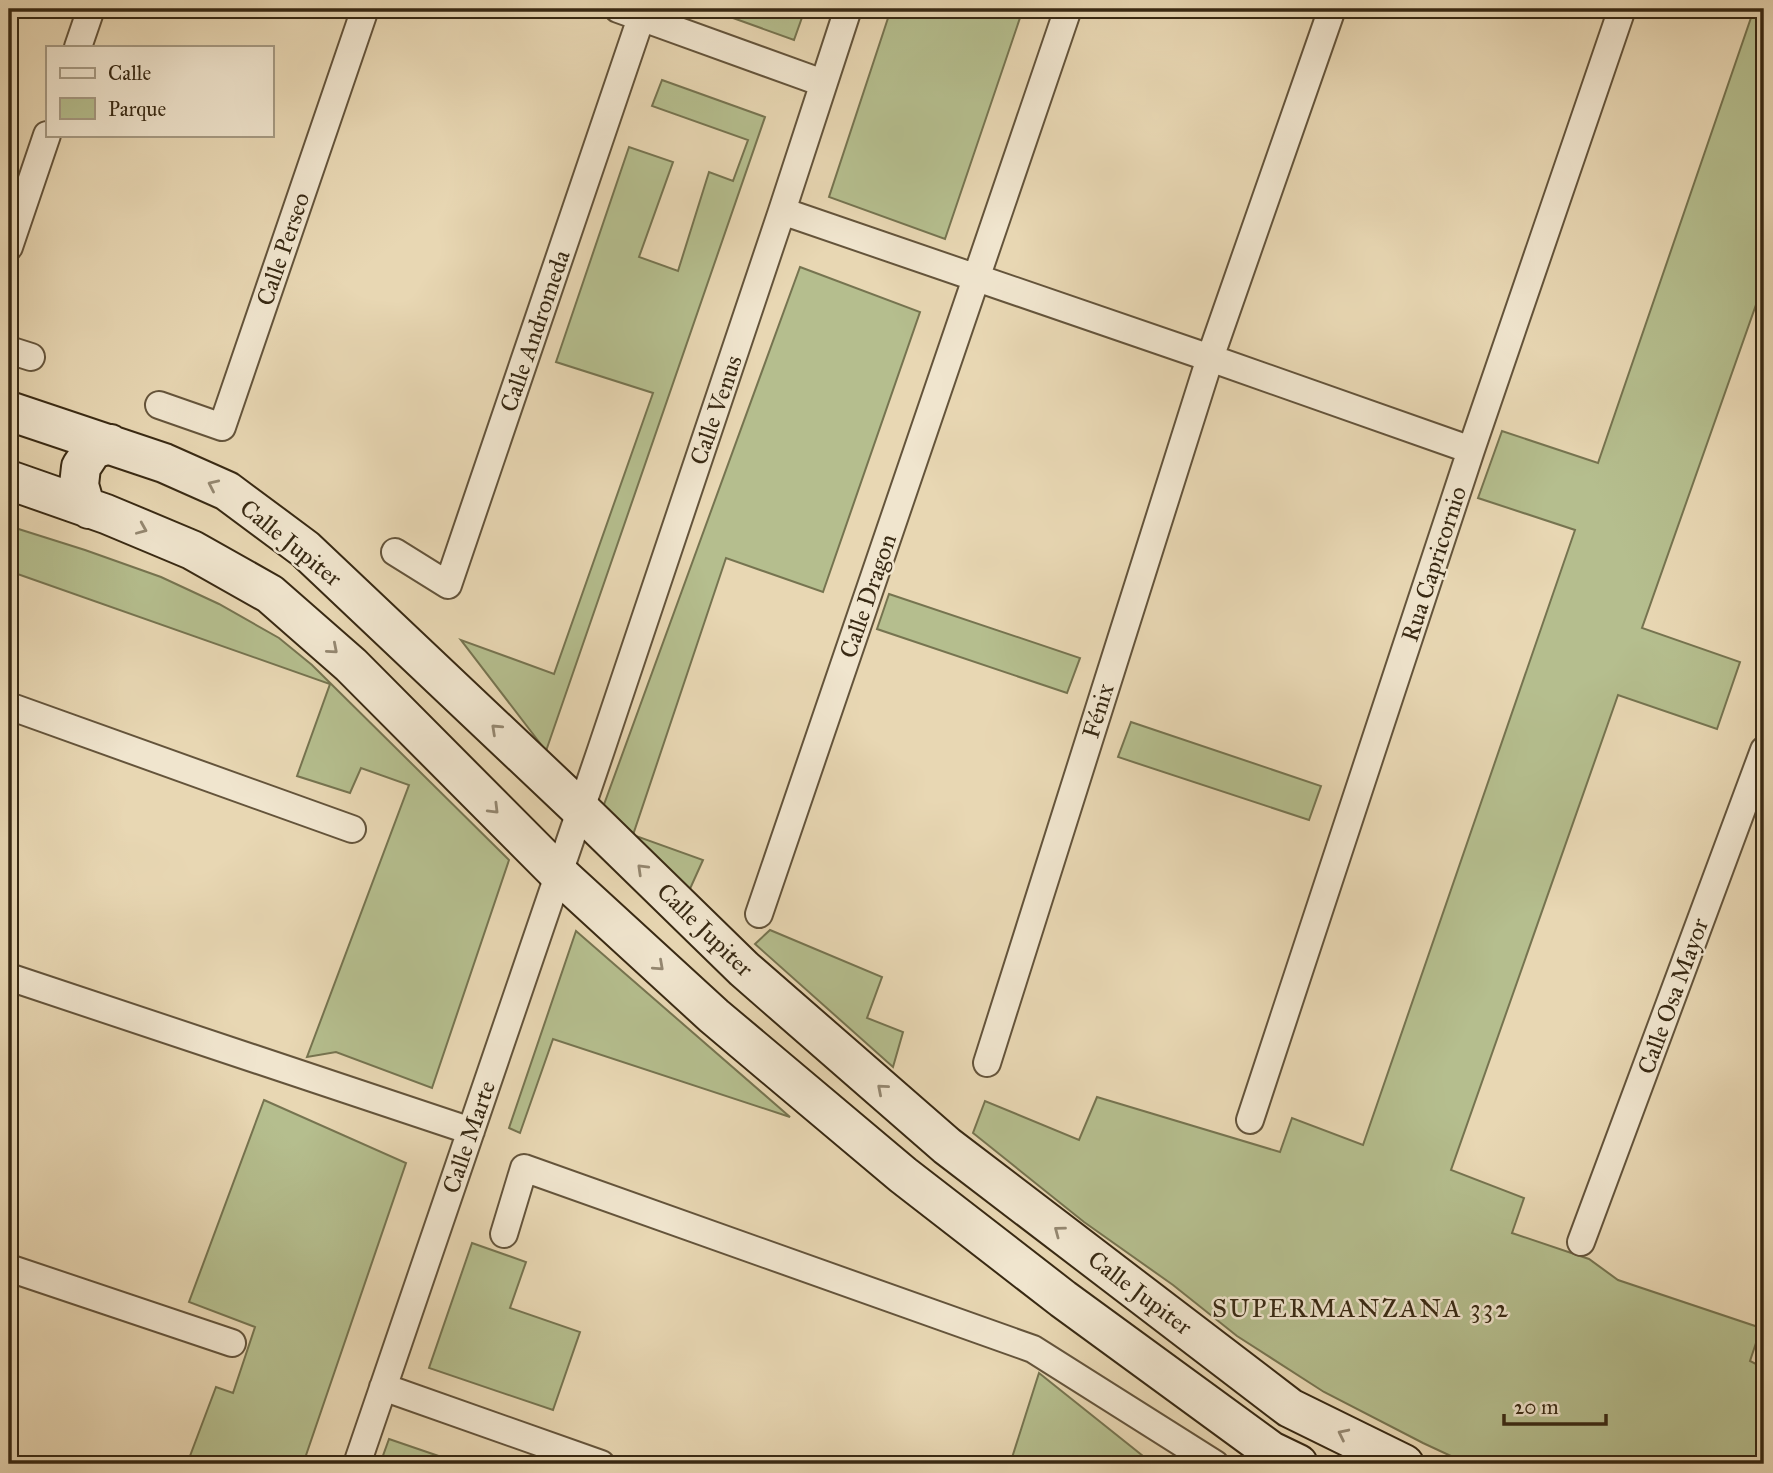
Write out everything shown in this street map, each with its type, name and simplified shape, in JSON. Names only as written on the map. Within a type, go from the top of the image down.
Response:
[{"type":"street","points":[[78,46],[91,9]]},
{"type":"street","name":"Calle Perseo","points":[[159,405],[222,427],[365,9]]},
{"type":"street","name":"Calle Venus","points":[[581,810],[848,9]]},
{"type":"street","name":"Calle Dragon","points":[[759,914],[1068,9]]},
{"type":"street","name":"Fénix","points":[[988,1063],[1210,358],[1332,9]]},
{"type":"street","name":"Rua Capricornio","points":[[1250,1120],[1471,450],[1622,9]]},
{"type":"street","points":[[634,11],[823,83]]},
{"type":"street","name":"Calle Andromeda","points":[[395,552],[448,586],[634,11]]},
{"type":"street","points":[[9,247],[47,136]]},
{"type":"street","points":[[782,211],[1471,450]]},
{"type":"street","name":"Calle Jupiter","points":[[9,411],[164,463],[227,491],[306,549],[744,969],[947,1146],[1290,1408],[1404,1464]]},
{"type":"street","points":[[89,509],[79,485],[81,467],[93,449],[110,444]]},
{"type":"street","name":"Calle Jupiter","points":[[9,480],[192,550],[270,594],[351,665],[559,874],[714,1016],[903,1175],[1063,1299],[1270,1451],[1298,1464]]},
{"type":"street","points":[[9,706],[352,829]]},
{"type":"street","name":"Calle Osa Mayor","points":[[1581,1242],[1764,750]]},
{"type":"street","name":"Calle Marte","points":[[357,1464],[581,810]]},
{"type":"street","points":[[9,977],[471,1130]]},
{"type":"street","points":[[504,1234],[524,1168],[1033,1349],[1215,1464]]},
{"type":"street","points":[[9,1268],[232,1343]]},
{"type":"street","points":[[383,1387],[601,1464]]},
{"type":"green space","points":[[708,9],[805,9],[794,40]]},
{"type":"green space","points":[[891,9],[1023,9],[945,239],[829,197]]},
{"type":"green space","points":[[1754,9],[1764,9],[1764,282],[1642,628],[1740,662],[1717,729],[1618,695],[1451,1170],[1524,1198],[1512,1233],[1589,1259],[1618,1280],[1761,1328],[1750,1361],[1764,1368],[1764,1464],[1468,1464],[1324,1392],[1237,1336],[1173,1285],[1084,1222],[973,1133],[985,1101],[1079,1140],[1097,1097],[1280,1152],[1292,1118],[1363,1145],[1575,530],[1478,498],[1502,431],[1598,463]]},
{"type":"green space","points":[[662,80],[765,117],[546,751],[461,640],[554,674],[653,393],[556,362],[629,147],[673,162],[639,257],[678,271],[709,172],[733,181],[748,140],[652,106]]},
{"type":"green space","points":[[800,267],[920,312],[823,592],[726,558],[633,835],[703,860],[689,891],[602,810]]},
{"type":"green space","points":[[9,526],[161,577],[219,604],[279,638],[312,665],[509,860],[432,1088],[336,1052],[307,1057],[409,785],[361,768],[350,793],[297,776],[330,684],[9,571]]},
{"type":"green space","points":[[889,594],[1080,658],[1067,693],[877,629]]},
{"type":"green space","points":[[1131,722],[1321,786],[1309,820],[1118,757]]},
{"type":"green space","points":[[770,930],[882,977],[867,1018],[903,1032],[893,1067],[755,944]]},
{"type":"green space","points":[[576,931],[790,1117],[553,1039],[520,1133],[509,1128]]},
{"type":"green space","points":[[264,1100],[406,1163],[303,1464],[187,1464],[216,1387],[233,1393],[255,1327],[189,1302]]},
{"type":"green space","points":[[472,1243],[526,1262],[510,1308],[580,1332],[553,1410],[429,1368]]},
{"type":"green space","points":[[1039,1373],[1153,1464],[1010,1464]]},
{"type":"green space","points":[[389,1439],[462,1464],[380,1464]]},
{"type":"district","name":"SUPERMANZANA 332","points":[[1361,1308]]}]
